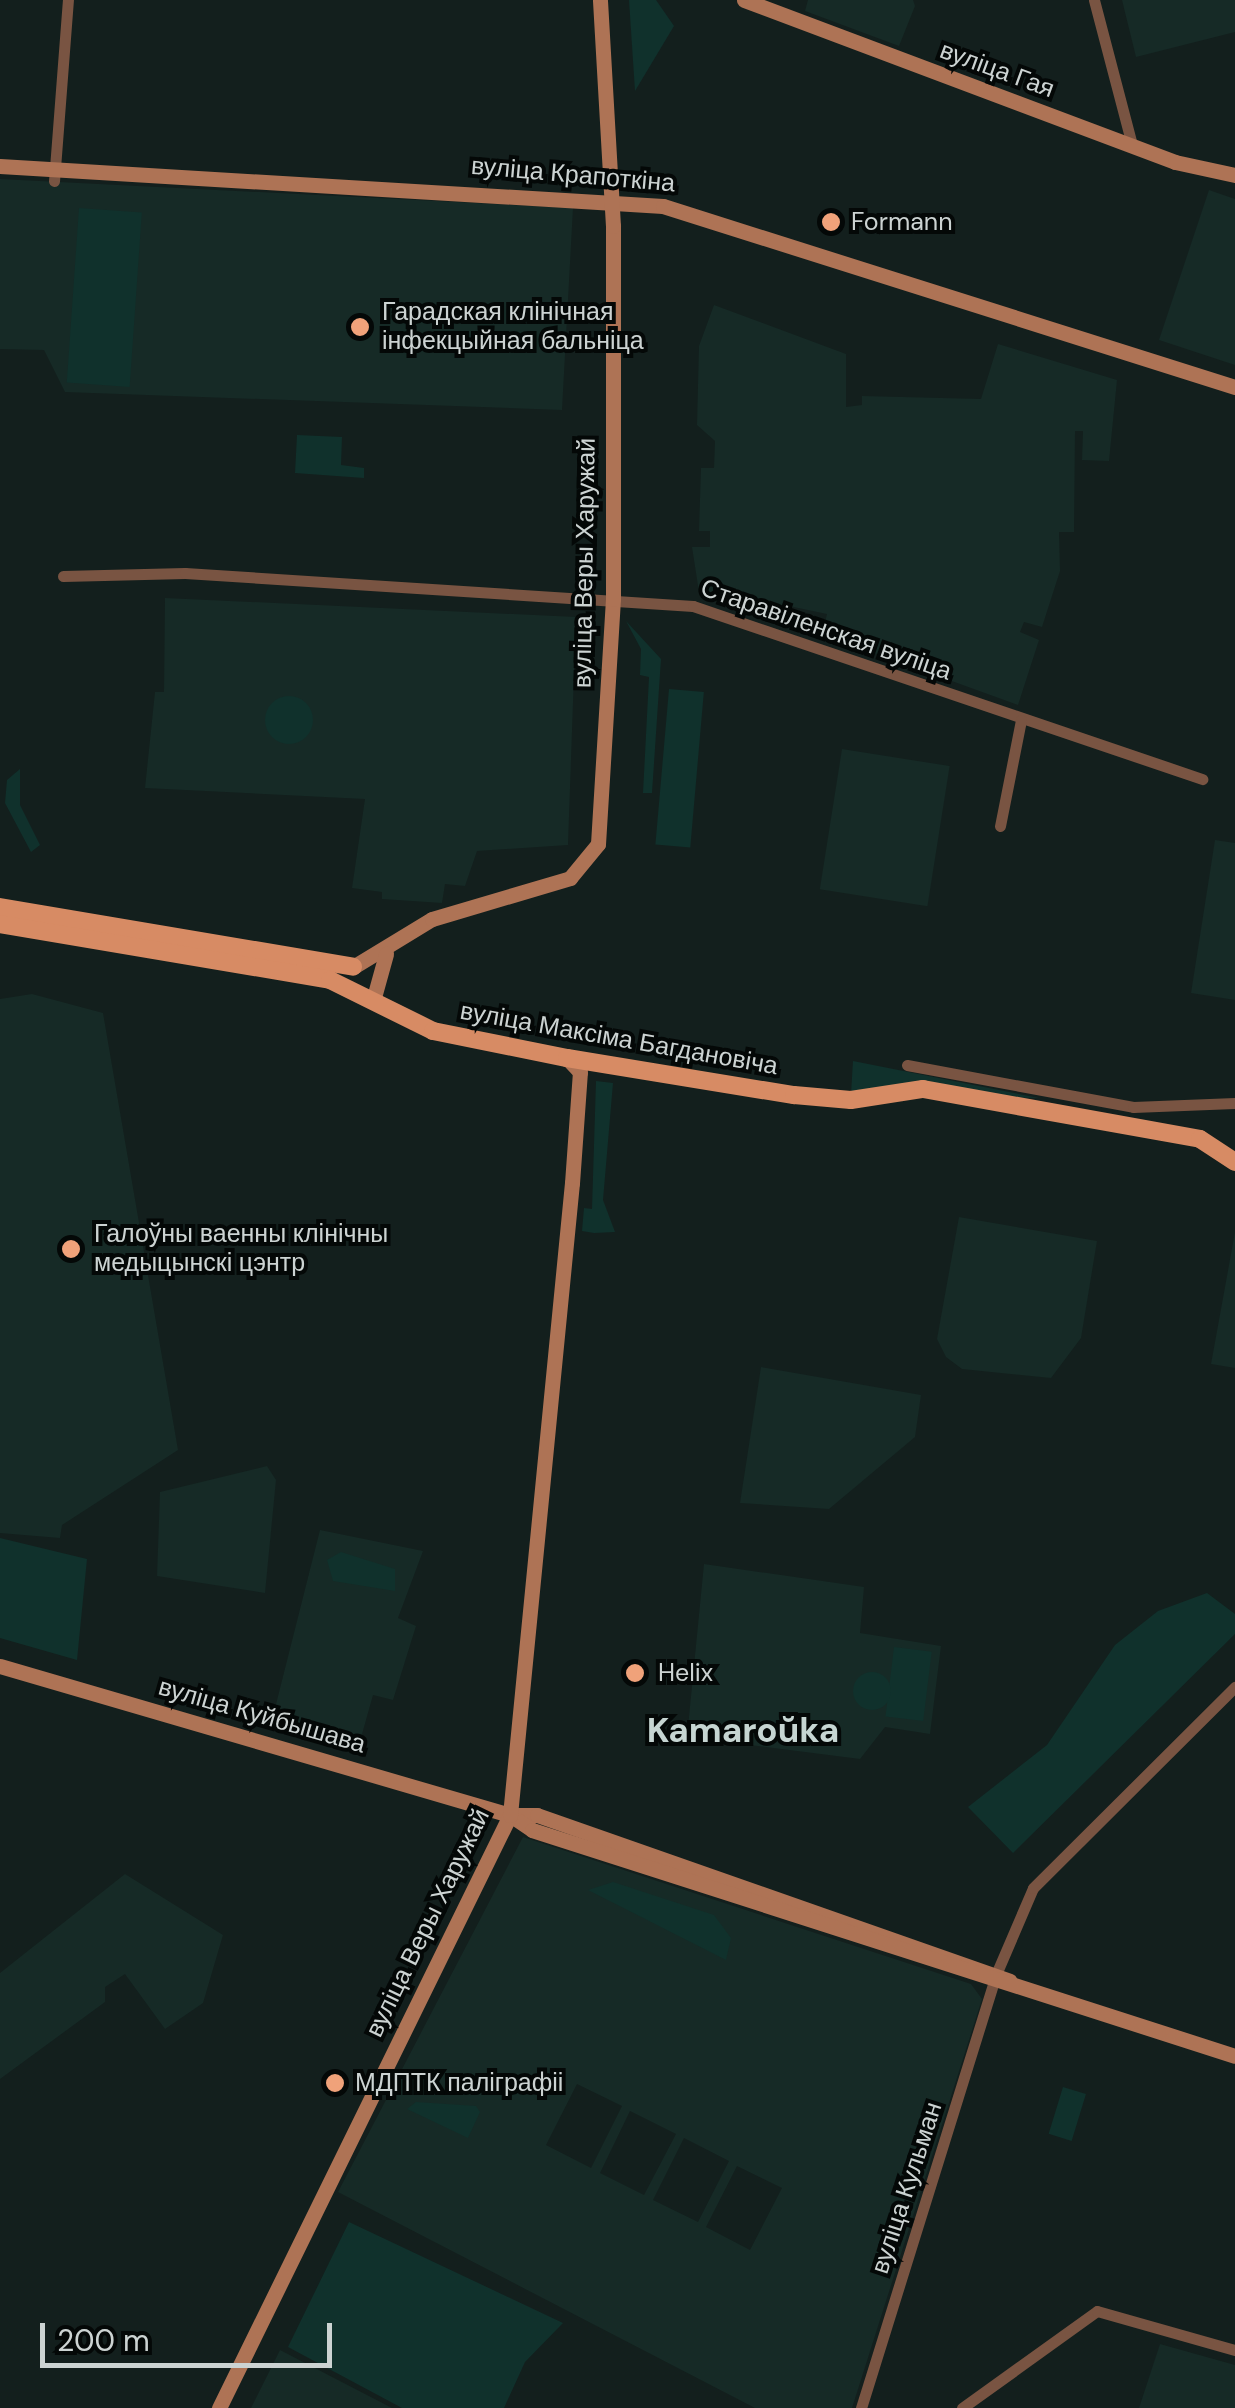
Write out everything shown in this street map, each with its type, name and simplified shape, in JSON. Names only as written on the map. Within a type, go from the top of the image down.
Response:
[{"type":"main road","name":"вуліца Веры Харужай","points":[[353,967],[386,954],[432,919],[552,886],[584,867],[598,844],[613,599],[612,200],[600,0]]},
{"type":"main road","name":"вуліца Гая","points":[[744,0],[1132,144],[1235,175]]},
{"type":"main road","name":"вуліца Крапоткіна","points":[[0,166],[54,175],[612,200],[723,219],[1235,388]]},
{"type":"main road","name":"вуліца Максіма Багдановіча","points":[[0,907],[89,930],[330,980],[433,1031],[597,1063],[813,1096],[923,1089],[1200,1139],[1235,1162]]},
{"type":"main road","name":"вуліца Максіма Багдановіча","points":[[0,924],[89,930],[353,967]]},
{"type":"main road","points":[[373,1001],[386,954]]},
{"type":"main road","name":"вуліца Веры Харужай","points":[[219,2408],[510,1815],[572,1183],[580,1072],[568,1058]]},
{"type":"main road","name":"вуліца Веры Харужай","points":[[572,1183],[586,1081],[597,1063]]},
{"type":"main road","name":"вуліца Куйбышава","points":[[0,1666],[510,1815],[532,1830],[1235,2056]]},
{"type":"street","points":[[54,175],[68,0]]},
{"type":"street","points":[[1094,0],[1132,144]]},
{"type":"street","name":"Старавіленская вуліца","points":[[63,576],[185,573],[613,599],[726,614],[1021,720],[1202,779]]},
{"type":"street","points":[[1000,826],[1021,720]]},
{"type":"street","points":[[907,1066],[1150,1109],[1235,1103]]},
{"type":"street","name":"вуліца Кульман","points":[[861,2408],[1000,1978],[1033,1888],[1235,1687]]},
{"type":"street","points":[[962,2408],[1096,2311],[1235,2350]]},
{"type":"shaded area","points":[[629,0],[656,0],[674,26],[635,91]]},
{"type":"shaded area","points":[[808,0],[913,0],[915,6],[899,46],[805,11]]},
{"type":"shaded area","points":[[1122,0],[1235,0],[1235,32],[1136,57]]},
{"type":"shaded area","name":"Гарадская клінічная інфекцыйная бальніца","points":[[0,179],[573,208],[562,410],[65,392],[44,350],[0,349]]},
{"type":"shaded area","points":[[1209,190],[1235,199],[1235,365],[1159,340]]},
{"type":"shaded area","points":[[79,208],[142,212],[130,387],[67,383]]},
{"type":"shaded area","points":[[714,305],[846,354],[846,407],[862,405],[862,396],[981,399],[998,344],[1117,380],[1109,461],[1082,460],[1083,431],[1075,431],[1074,532],[1059,532],[1060,571],[1042,627],[1024,622],[1020,632],[1039,640],[1018,705],[822,634],[827,614],[789,606],[785,619],[699,592],[692,547],[710,547],[710,531],[699,531],[701,468],[714,468],[715,441],[697,425],[699,346]]},
{"type":"shaded area","points":[[297,435],[342,437],[341,465],[364,468],[364,478],[295,473]]},
{"type":"shaded area","points":[[165,598],[576,617],[568,845],[477,851],[465,886],[445,884],[442,903],[382,899],[382,892],[352,888],[365,799],[145,788],[155,692],[164,692]]},
{"type":"shaded area","points":[[626,621],[661,659],[652,793],[643,793],[649,677],[640,675],[641,649]]},
{"type":"shaded area","points":[[669,689],[704,692],[690,847],[655,844]]},
{"type":"shaded area","points":[[289,696],[306,703],[313,720],[306,737],[289,744],[272,737],[265,720],[272,703]]},
{"type":"shaded area","points":[[842,749],[950,766],[927,906],[820,889]]},
{"type":"shaded area","points":[[20,769],[20,805],[40,845],[31,852],[5,803],[7,780]]},
{"type":"shaded area","points":[[1215,840],[1235,843],[1235,1000],[1191,993]]},
{"type":"shaded area","name":"Галоўны ваенны клінічны медыцынскі цэнтр","points":[[32,994],[103,1013],[178,1450],[62,1525],[60,1538],[0,1533],[0,999]]},
{"type":"shaded area","points":[[853,1061],[1039,1098],[851,1094]]},
{"type":"shaded area","points":[[596,1081],[613,1083],[603,1200],[615,1232],[582,1231],[584,1208],[592,1209]]},
{"type":"shaded area","points":[[959,1217],[1097,1241],[1081,1338],[1051,1378],[962,1369],[946,1357],[937,1339]]},
{"type":"shaded area","points":[[1235,1232],[1235,1368],[1211,1364]]},
{"type":"shaded area","points":[[761,1367],[921,1395],[915,1437],[829,1509],[740,1503]]},
{"type":"shaded area","points":[[267,1466],[276,1480],[265,1593],[157,1576],[160,1492]]},
{"type":"shaded area","points":[[320,1530],[423,1551],[398,1618],[416,1626],[393,1700],[373,1695],[357,1752],[270,1728]]},
{"type":"shaded area","points":[[0,1538],[87,1559],[77,1660],[0,1638]]},
{"type":"shaded area","points":[[341,1552],[395,1569],[395,1591],[333,1581],[327,1560]]},
{"type":"shaded area","points":[[704,1564],[864,1587],[860,1633],[941,1646],[930,1734],[885,1727],[860,1759],[687,1737]]},
{"type":"shaded area","points":[[1207,1593],[1235,1614],[1235,1634],[1013,1853],[968,1807],[1047,1745],[1115,1645],[1158,1611]]},
{"type":"shaded area","points":[[894,1647],[932,1652],[923,1721],[885,1716]]},
{"type":"shaded area","points":[[872,1672],[886,1677],[891,1691],[886,1705],[872,1710],[858,1705],[853,1691],[858,1677]]},
{"type":"shaded area","points":[[523,1837],[971,1984],[982,1999],[852,2408],[755,2408],[338,2192]],"holes":[[[577,2084],[622,2106],[591,2168],[546,2145]],[[630,2111],[676,2134],[644,2195],[600,2173]],[[684,2138],[729,2161],[698,2222],[653,2200]],[[737,2166],[782,2188],[750,2250],[706,2227]]]},
{"type":"shaded area","points":[[125,1874],[223,1935],[203,2003],[165,2029],[125,1974],[105,1987],[105,2002],[0,2079],[0,1973]]},
{"type":"shaded area","points":[[613,1882],[714,1915],[731,1938],[726,1960],[588,1890]]},
{"type":"shaded area","points":[[1063,2087],[1086,2094],[1072,2141],[1049,2134]]},
{"type":"shaded area","points":[[416,2102],[476,2106],[480,2112],[468,2138],[407,2109]]},
{"type":"shaded area","points":[[349,2222],[563,2323],[525,2362],[504,2408],[402,2408],[288,2347]]},
{"type":"shaded area","points":[[1160,2344],[1235,2365],[1235,2408],[1139,2408]]},
{"type":"shaded area","points":[[280,2350],[392,2408],[251,2408]]},
{"type":"place","name":"Formann","points":[[831,222]]},
{"type":"place","name":"Гарадская клінічная інфекцыйная бальніца","points":[[360,327]]},
{"type":"place","name":"Галоўны ваенны клінічны медыцынскі цэнтр","points":[[71,1249]]},
{"type":"place","name":"Helix","points":[[635,1673]]},
{"type":"place","name":"МДПТК паліграфіі","points":[[335,2083]]},
{"type":"district","name":"Kamaroŭka","points":[[743,1730]]}]
